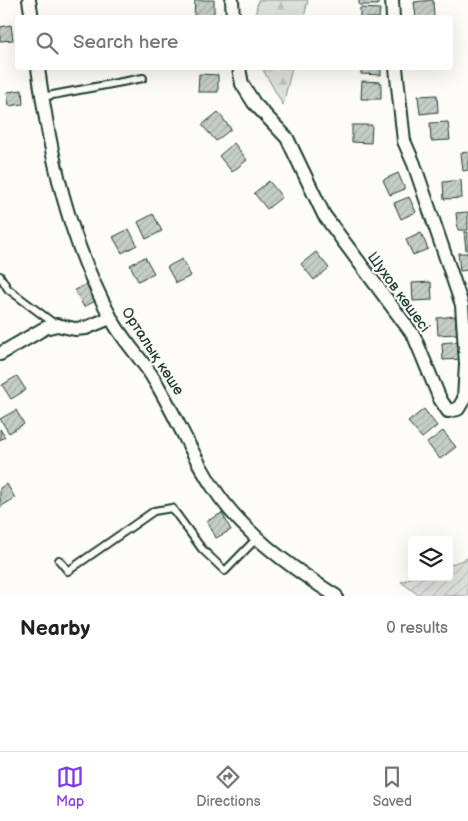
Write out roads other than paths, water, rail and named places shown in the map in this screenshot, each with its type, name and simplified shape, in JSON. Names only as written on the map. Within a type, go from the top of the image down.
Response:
[{"type":"street","points":[[29,0],[32,15]]},
{"type":"street","points":[[232,0],[233,15]]},
{"type":"street","points":[[392,0],[393,15]]},
{"type":"street","name":"Орталық көше","points":[[38,70],[47,131],[73,235],[110,318],[155,379],[210,484],[230,510],[257,538],[289,565],[336,596]]},
{"type":"street","name":"Шухов көшесі","points":[[239,70],[242,84],[254,104],[287,138],[324,215],[414,336],[440,398],[448,411],[458,409],[464,399],[466,364],[462,305],[404,140],[396,70]]},
{"type":"street","points":[[0,354],[45,328],[57,326],[75,329],[86,328],[110,318]]},
{"type":"lane","points":[[42,97],[143,78]]},
{"type":"lane","points":[[0,276],[8,289],[57,326]]},
{"type":"lane","points":[[59,560],[68,571],[154,511],[172,508],[202,549],[225,571],[257,538]]}]
